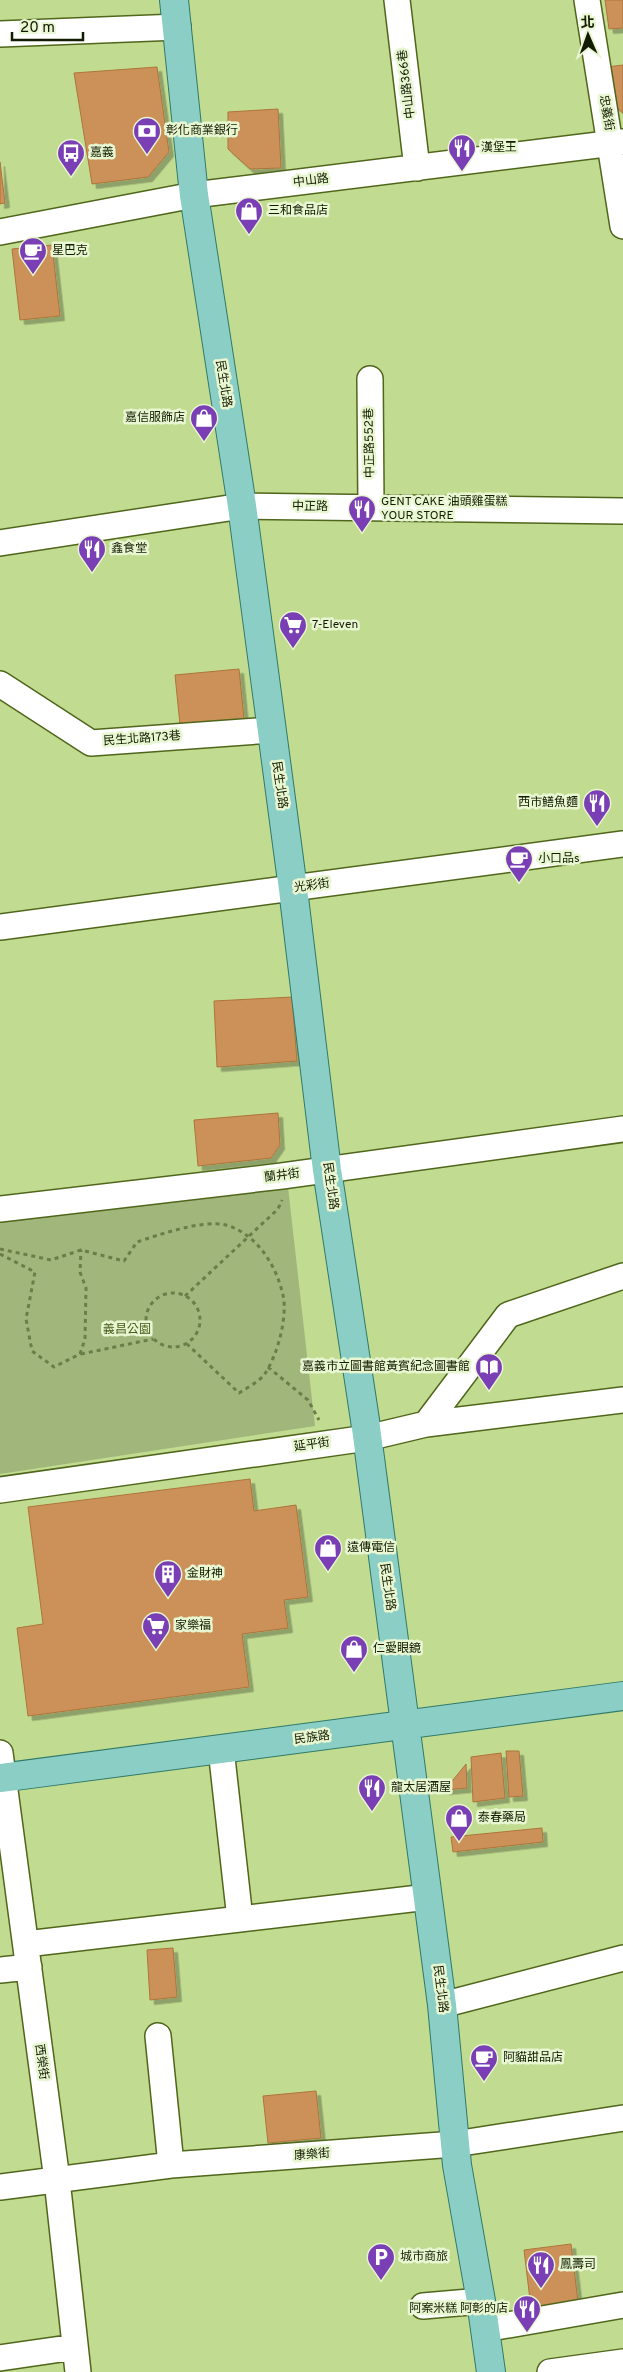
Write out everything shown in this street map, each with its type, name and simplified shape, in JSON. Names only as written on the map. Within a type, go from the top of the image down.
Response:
[{"type":"main road","name":"民生北路","points":[[174,0],[194,195],[242,506],[328,1170],[367,1438],[428,1897],[442,2005],[455,2144],[491,2372]]},
{"type":"main road","name":"民族路","points":[[1,1769],[221,1749],[623,1696]]},
{"type":"street","name":"中山路366巷","points":[[397,0],[417,168]]},
{"type":"street","name":"忠義街","points":[[587,0],[617,143],[623,226]]},
{"type":"street","points":[[0,34],[178,27]]},
{"type":"street","name":"中山路","points":[[0,232],[194,195],[617,143]]},
{"type":"street","name":"中正路552巷","points":[[370,379],[371,507]]},
{"type":"street","name":"中正路","points":[[0,542],[242,506],[623,511]]},
{"type":"street","name":"民生北路173巷","points":[[0,684],[91,743],[272,730]]},
{"type":"street","name":"光彩街","points":[[0,928],[623,844]]},
{"type":"street","name":"蘭井街","points":[[0,1209],[328,1170],[623,1129]]},
{"type":"street","points":[[426,1424],[508,1315],[623,1276]]},
{"type":"street","name":"延平街","points":[[0,1490],[367,1438],[426,1424],[623,1400]]},
{"type":"street","points":[[221,1749],[240,1919]]},
{"type":"street","name":"西榮街","points":[[1,1769],[57,2180],[78,2372]]},
{"type":"street","points":[[0,1970],[27,1955],[240,1919],[428,1897]]},
{"type":"street","points":[[442,2005],[623,1958]]},
{"type":"street","points":[[158,2036],[172,2165]]},
{"type":"street","name":"康樂街","points":[[0,2187],[172,2165],[455,2144],[623,2118]]},
{"type":"street","points":[[423,2306],[481,2301]]},
{"type":"street","points":[[485,2329],[623,2305]]},
{"type":"street","points":[[0,2358],[75,2348]]},
{"type":"street","points":[[550,2372],[623,2362]]},
{"type":"path","points":[[185,1296],[278,1209]]},
{"type":"path","points":[[0,1250],[51,1260],[81,1250],[124,1261],[137,1242],[196,1226],[225,1225],[248,1236],[260,1246],[284,1296],[283,1322],[278,1349],[263,1376],[239,1393],[187,1344]]},
{"type":"path","points":[[80,1354],[85,1339],[86,1288],[80,1272],[81,1250]]},
{"type":"path","points":[[0,1254],[35,1272],[26,1319],[32,1351],[54,1367],[80,1354],[154,1339],[170,1347],[187,1344],[198,1332],[200,1315],[197,1307],[185,1296],[167,1294],[152,1305],[146,1322],[154,1339]]},
{"type":"path","points":[[268,1367],[308,1400],[321,1424]]},
{"type":"green space","name":"義昌公園","points":[[288,1187],[315,1426],[0,1474],[0,1219]]},
{"type":"building","points":[[605,0],[623,0],[623,28],[609,29]]},
{"type":"building","points":[[623,65],[623,113],[611,103],[607,67]]},
{"type":"building","points":[[157,67],[169,152],[148,177],[92,184],[74,73]]},
{"type":"building","points":[[278,109],[281,168],[250,169],[228,149],[228,112]]},
{"type":"building","points":[[0,162],[5,203],[0,204]]},
{"type":"building","points":[[52,245],[60,316],[20,320],[12,249]]},
{"type":"building","points":[[239,669],[244,719],[180,725],[175,675]]},
{"type":"building","points":[[292,997],[297,1061],[217,1067],[214,1001]]},
{"type":"building","points":[[278,1113],[280,1145],[271,1158],[198,1166],[194,1120]]},
{"type":"building","name":"金財神","points":[[250,1479],[254,1511],[296,1505],[308,1597],[284,1600],[288,1628],[242,1634],[249,1687],[28,1716],[17,1628],[43,1624],[28,1507]]},
{"type":"building","points":[[506,1751],[519,1751],[523,1796],[509,1797]]},
{"type":"building","points":[[501,1753],[505,1798],[473,1802],[471,1757]]},
{"type":"building","points":[[466,1764],[467,1788],[445,1790]]},
{"type":"building","points":[[542,1828],[543,1842],[453,1852],[451,1837]]},
{"type":"building","points":[[173,1948],[177,1997],[150,2000],[147,1950]]},
{"type":"building","points":[[316,2091],[321,2138],[268,2143],[263,2096]]},
{"type":"building","points":[[571,2244],[578,2302],[531,2308],[524,2250]]},
{"type":"place","name":"彰化商業銀行","points":[[147,155]]},
{"type":"place","name":"漢堡王","points":[[462,172]]},
{"type":"place","name":"嘉義","points":[[71,177]]},
{"type":"place","name":"三和食品店","points":[[249,235]]},
{"type":"place","name":"星巴克","points":[[33,275]]},
{"type":"place","name":"嘉信服飾店","points":[[204,442]]},
{"type":"place","name":"GENT CAKE 油頭雞蛋糕 YOUR STORE","points":[[362,533]]},
{"type":"place","name":"鑫食堂","points":[[92,573]]},
{"type":"place","name":"7-Eleven","points":[[293,649]]},
{"type":"place","name":"西市鱔魚麵","points":[[597,827]]},
{"type":"place","name":"小口品s","points":[[519,883]]},
{"type":"place","name":"嘉義市立圖書館黃賓紀念圖書館","points":[[489,1391]]},
{"type":"place","name":"遠傳電信","points":[[328,1572]]},
{"type":"place","name":"金財神","points":[[168,1598]]},
{"type":"place","name":"家樂福","points":[[156,1650]]},
{"type":"place","name":"仁愛眼鏡","points":[[354,1673]]},
{"type":"place","name":"龍太居酒屋","points":[[372,1812]]},
{"type":"place","name":"泰春藥局","points":[[459,1842]]},
{"type":"place","name":"阿貓甜品店","points":[[484,2082]]},
{"type":"place","name":"城市商旅","points":[[381,2281]]},
{"type":"place","name":"鳳壽司","points":[[541,2289]]},
{"type":"place","name":"阿案米糕 阿彰的店","points":[[527,2333]]}]
